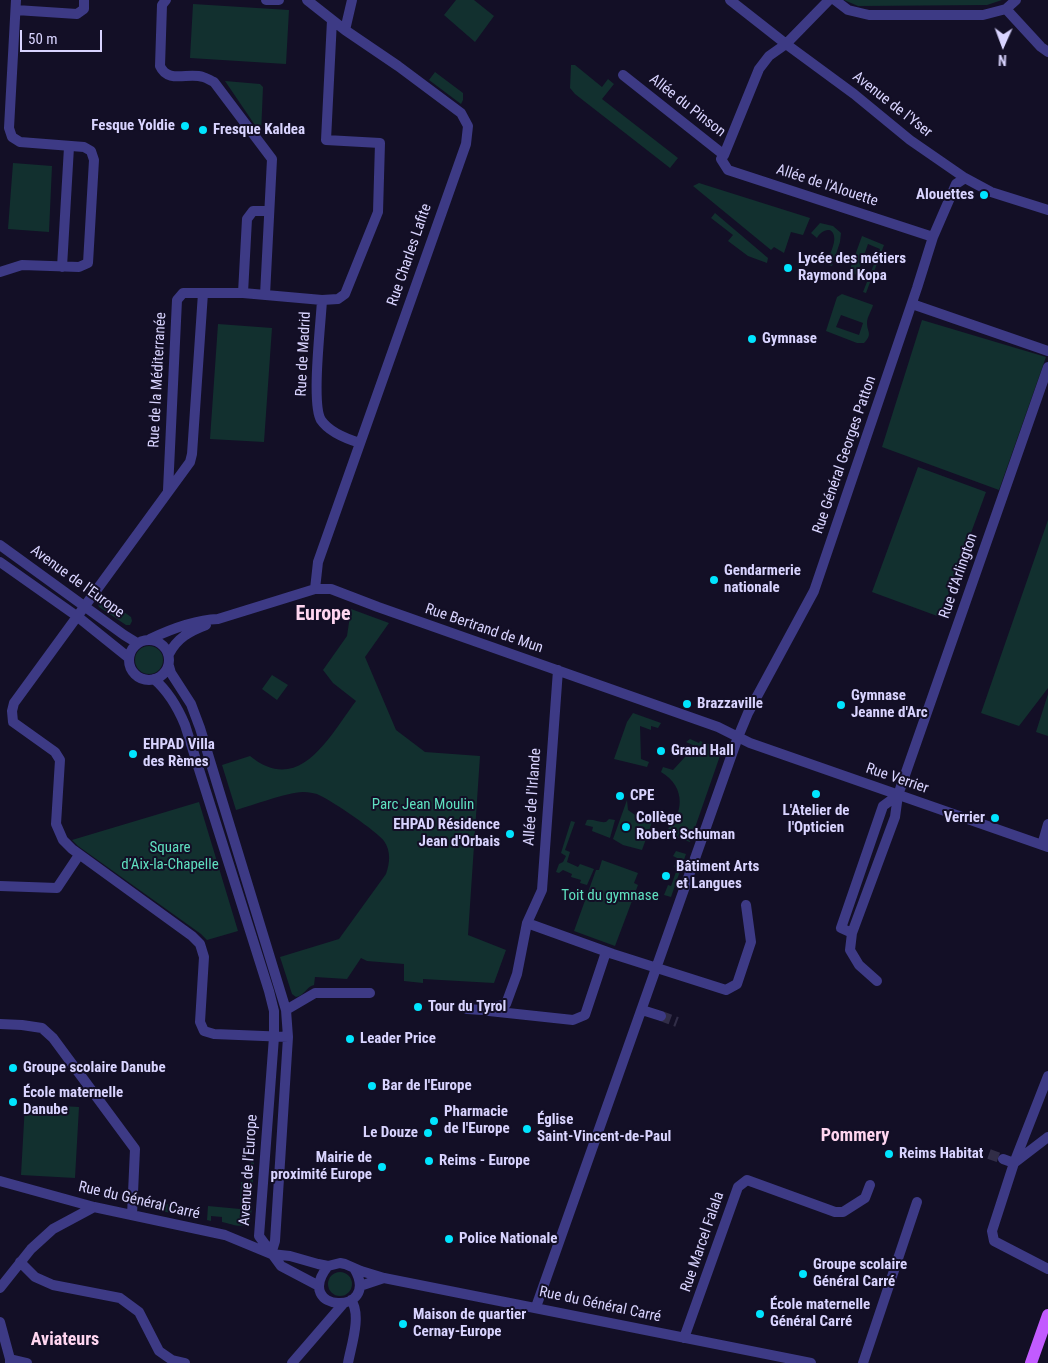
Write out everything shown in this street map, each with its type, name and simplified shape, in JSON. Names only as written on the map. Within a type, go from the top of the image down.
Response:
[{"type":"main road","points":[[1031,1363],[1048,1315]]},
{"type":"street","points":[[0,272],[22,265],[79,267],[88,263],[94,160],[92,151],[84,147],[20,142],[12,137],[9,128],[16,5],[77,14],[84,9],[84,0]]},
{"type":"street","points":[[166,0],[162,5],[160,66],[163,72],[169,76],[203,76],[214,82],[272,159],[265,295]]},
{"type":"street","points":[[266,0],[279,0]]},
{"type":"street","name":"Rue Charles Lafite","points":[[307,0],[345,30],[398,66],[461,113],[468,126],[466,144],[318,562],[315,589]]},
{"type":"street","points":[[345,30],[352,0]]},
{"type":"street","name":"Avenue de l'Yser","points":[[730,0],[854,94],[910,140],[965,178],[992,192],[1048,210]]},
{"type":"street","name":"Allée du Pinson","points":[[623,75],[724,155],[758,69],[769,56],[786,44],[829,0]]},
{"type":"street","points":[[836,0],[848,10],[869,16],[983,15],[1006,9],[1016,0]]},
{"type":"street","points":[[1006,9],[1041,47],[1048,52]]},
{"type":"street","name":"Rue de Madrid","points":[[332,20],[326,140],[380,143],[378,212],[345,294],[338,299],[322,300],[316,390],[317,407],[320,419],[326,425],[344,438],[360,443]]},
{"type":"street","points":[[62,267],[69,147]]},
{"type":"street","name":"Allée de l'Alouette","points":[[724,155],[721,159],[728,170],[933,237]]},
{"type":"street","name":"Rue Général Georges Patton","points":[[536,1307],[738,737],[748,713],[814,591],[933,237],[956,184],[965,178]]},
{"type":"street","points":[[243,293],[247,219],[253,211],[269,210]]},
{"type":"street","name":"Rue de la Méditerranée","points":[[168,490],[177,300],[184,293],[243,293],[322,300]]},
{"type":"street","points":[[203,293],[190,462],[14,702],[12,711],[14,722],[56,752],[60,760],[56,824],[63,840],[80,855],[192,936],[200,944],[204,957],[200,1022],[204,1031],[214,1034],[288,1037]]},
{"type":"street","points":[[912,304],[1048,351]]},
{"type":"street","name":"Rue d'Arlington","points":[[877,981],[859,965],[850,950],[852,933],[895,817],[898,795],[1048,367]]},
{"type":"street","name":"Avenue de l'Europe","points":[[0,544],[137,643]]},
{"type":"street","name":"Avenue de l'Europe","points":[[0,562],[78,617],[128,658]]},
{"type":"street","name":"Rue Bertrand de Mun","points":[[169,654],[175,643],[183,636],[218,618],[315,589],[331,589],[385,610],[718,727],[738,737]]},
{"type":"street","name":"Rue Bertrand de Mun","points":[[150,639],[190,623],[218,618]]},
{"type":"street","points":[[150,639],[162,643],[169,654],[168,666],[161,676],[154,680],[146,680],[131,670],[128,658],[131,650],[137,643],[150,639]]},
{"type":"street","name":"Avenue de l'Europe","points":[[168,666],[190,704],[200,728],[286,1010],[288,1037],[275,1241],[271,1254]]},
{"type":"street","name":"Allée de l'Irlande","points":[[482,1010],[506,1004],[516,974],[527,922],[542,890],[558,670]]},
{"type":"street","name":"Avenue de l'Europe","points":[[154,680],[165,689],[178,709],[185,726],[274,1011],[274,1037],[259,1236],[271,1254]]},
{"type":"street","name":"Rue Verrier","points":[[738,737],[750,743],[1045,846]]},
{"type":"street","name":"Rue d'Arlington","points":[[852,933],[841,928],[859,873],[883,806],[898,795]]},
{"type":"street","points":[[1045,846],[1048,824]]},
{"type":"street","points":[[221,839],[233,836]]},
{"type":"street","points":[[0,886],[57,888],[80,855]]},
{"type":"street","points":[[527,922],[606,952],[726,990],[737,984],[751,942],[746,905]]},
{"type":"street","points":[[468,1009],[573,1020],[585,1015],[606,952]]},
{"type":"street","points":[[286,1010],[315,993],[370,993]]},
{"type":"street","points":[[642,1010],[662,1016]]},
{"type":"street","points":[[0,1024],[42,1028],[54,1038],[135,1149],[132,1216]]},
{"type":"street","points":[[1048,1076],[1014,1163],[992,1230],[994,1240],[1048,1269]]},
{"type":"street","points":[[1014,1163],[1048,1137]]},
{"type":"street","points":[[1003,1159],[1014,1163]]},
{"type":"street","name":"Rue Marcel Falala","points":[[684,1338],[738,1186],[747,1180],[835,1212],[843,1212],[866,1198],[870,1185]]},
{"type":"street","name":"Rue du Général Carré","points":[[0,1181],[94,1207],[225,1235],[271,1254],[290,1256],[328,1266]]},
{"type":"street","points":[[863,1363],[917,1202]]},
{"type":"street","points":[[0,1288],[3,1278],[20,1262],[31,1248],[53,1229],[94,1207]]},
{"type":"street","name":"Rue du Général Carré","points":[[271,1254],[281,1266],[319,1286]]},
{"type":"street","points":[[20,1262],[35,1276],[53,1285],[120,1298],[139,1312],[159,1352],[172,1360],[185,1363]]},
{"type":"street","points":[[292,1363],[328,1320],[347,1302],[358,1292],[360,1280],[354,1268],[340,1263],[328,1266],[320,1277],[319,1286],[324,1296],[329,1300],[337,1304],[347,1302],[354,1304],[357,1318],[348,1363]]},
{"type":"street","name":"Rue du Général Carré","points":[[354,1268],[384,1278],[811,1363]]},
{"type":"street","name":"Rue du Général Carré","points":[[360,1286],[384,1278]]},
{"type":"street","points":[[328,1320],[330,1312],[329,1300]]},
{"type":"street","points":[[0,1322],[10,1361],[27,1363]]},
{"type":"green space","points":[[456,0],[474,0],[494,16],[475,42],[444,15]]},
{"type":"green space","points":[[844,0],[1002,0],[987,5],[858,6]]},
{"type":"green space","points":[[193,4],[289,10],[286,64],[190,58]]},
{"type":"green space","points":[[571,65],[575,65],[602,87],[608,79],[614,84],[602,99],[678,158],[670,168],[575,94],[570,88]]},
{"type":"green space","points":[[435,72],[463,93],[461,104],[429,80]]},
{"type":"green space","points":[[225,81],[260,84],[263,87],[261,134]]},
{"type":"green space","points":[[13,163],[52,166],[49,232],[8,229]]},
{"type":"green space","points":[[699,183],[810,218],[803,235],[791,232],[784,253],[774,247],[771,250],[693,186]]},
{"type":"green space","points":[[715,213],[768,258],[767,263],[748,256],[728,241],[733,235],[711,218]]},
{"type":"green space","points":[[820,223],[833,226],[841,233],[832,266],[826,264],[834,243],[833,233],[826,230],[817,238],[811,233]]},
{"type":"green space","points":[[862,236],[884,245],[866,293],[863,292],[880,249],[868,244],[857,275],[849,272]]},
{"type":"green space","points":[[842,294],[873,305],[867,321],[869,335],[864,343],[857,343],[826,331],[837,297]],"holes":[[[841,315],[863,323],[859,335],[836,327]]]},
{"type":"green space","points":[[922,320],[1046,357],[999,490],[882,447]]},
{"type":"green space","points":[[218,324],[272,328],[264,442],[210,439]]},
{"type":"green space","points":[[918,467],[986,492],[940,617],[872,592]]},
{"type":"green space","points":[[1048,520],[1048,688],[1019,726],[981,713]]},
{"type":"green space","points":[[99,598],[104,598],[131,617],[130,625],[126,625],[99,607],[97,602]]},
{"type":"green space","name":"Parc Jean Moulin","points":[[351,609],[389,623],[365,657],[396,730],[425,752],[480,756],[468,935],[506,950],[494,983],[423,979],[423,983],[404,981],[404,964],[367,961],[361,958],[347,979],[315,977],[314,985],[301,995],[296,997],[292,994],[280,957],[339,939],[386,874],[389,861],[388,849],[384,841],[364,824],[315,793],[303,792],[287,795],[236,810],[222,765],[250,756],[268,767],[284,769],[299,766],[312,757],[336,730],[356,701],[333,683],[323,670],[347,636]]},
{"type":"green space","points":[[149,646],[159,650],[163,660],[159,670],[149,674],[139,670],[135,660],[139,650]]},
{"type":"green space","points":[[272,675],[288,685],[277,700],[262,689]]},
{"type":"green space","points":[[1048,694],[1048,736],[1036,732]]},
{"type":"green space","points":[[633,713],[661,723],[658,728],[651,726],[651,730],[640,726],[641,759],[649,762],[647,767],[614,759],[627,722]]},
{"type":"green space","points":[[690,739],[722,750],[690,842],[664,833],[676,818],[680,802],[679,793],[675,785],[661,772],[663,767],[673,770],[695,746],[686,742]]},
{"type":"green space","points":[[627,800],[628,810],[638,817],[651,816],[656,811],[642,850],[623,845],[613,839]]},
{"type":"green space","name":"Square d’Aix-la-Chapelle","points":[[199,802],[238,931],[207,940],[72,840]]},
{"type":"green space","points":[[609,819],[615,820],[610,838],[592,831],[593,827],[585,825],[587,820],[606,822]]},
{"type":"green space","points":[[571,821],[575,822],[565,850],[570,852],[567,862],[578,867],[580,864],[594,869],[587,885],[580,883],[581,880],[571,877],[572,874],[563,870],[559,873],[556,872],[559,864],[563,862],[566,856],[561,853]]},
{"type":"green space","points":[[676,851],[686,854],[671,897],[664,895],[668,885],[671,886],[677,869],[674,867],[677,858],[673,856]]},
{"type":"green space","name":"Toit du gymnase","points":[[602,860],[638,873],[634,883],[638,885],[615,946],[574,931],[596,870],[599,870]]},
{"type":"green space","points":[[25,1104],[79,1107],[75,1178],[21,1175]]},
{"type":"green space","points":[[251,1162],[254,1162],[251,1219],[249,1223],[243,1226],[235,1225],[222,1222],[222,1217],[211,1216],[211,1221],[207,1220],[208,1206],[240,1209],[241,1182],[250,1183]]},
{"type":"green space","points":[[142,1202],[187,1206],[185,1216],[143,1207]]},
{"type":"green space","points":[[340,1272],[345,1273],[351,1279],[351,1289],[345,1295],[340,1296],[335,1295],[329,1289],[328,1284],[329,1279],[335,1273]]},
{"type":"tunnel","points":[[661,1016],[677,1022]]},
{"type":"tunnel","points":[[989,1154],[1003,1159]]},
{"type":"place","name":"Fesque Yoldie","points":[[185,126]]},
{"type":"place","name":"Fresque Kaldea","points":[[203,130]]},
{"type":"place","name":"Alouettes","points":[[984,195]]},
{"type":"place","name":"Lycée des métiers Raymond Kopa","points":[[788,268]]},
{"type":"place","name":"Gymnase","points":[[752,339]]},
{"type":"place","name":"Gendarmerie nationale","points":[[714,580]]},
{"type":"place","name":"Brazzaville","points":[[687,704]]},
{"type":"place","name":"Gymnase Jeanne d'Arc","points":[[841,705]]},
{"type":"place","name":"Grand Hall","points":[[661,751]]},
{"type":"place","name":"EHPAD Villa des Rèmes","points":[[133,754]]},
{"type":"place","name":"L'Atelier de l'Opticien","points":[[816,794]]},
{"type":"place","name":"CPE","points":[[620,796]]},
{"type":"place","name":"Verrier","points":[[995,818]]},
{"type":"place","name":"Collège Robert Schuman","points":[[626,827]]},
{"type":"place","name":"EHPAD Résidence Jean d'Orbais","points":[[510,834]]},
{"type":"place","name":"Bâtiment Arts et Langues","points":[[666,876]]},
{"type":"place","name":"Tour du Tyrol","points":[[418,1007]]},
{"type":"place","name":"Leader Price","points":[[350,1039]]},
{"type":"place","name":"Groupe scolaire Danube","points":[[13,1068]]},
{"type":"place","name":"Bar de l'Europe","points":[[372,1086]]},
{"type":"place","name":"École maternelle Danube","points":[[13,1102]]},
{"type":"place","name":"Pharmacie de l'Europe","points":[[434,1121]]},
{"type":"place","name":"Église Saint-Vincent-de-Paul","points":[[527,1129]]},
{"type":"place","name":"Le Douze","points":[[428,1133]]},
{"type":"place","name":"Reims Habitat","points":[[889,1154]]},
{"type":"place","name":"Reims - Europe","points":[[429,1161]]},
{"type":"place","name":"Mairie de proximité Europe","points":[[382,1167]]},
{"type":"place","name":"Police Nationale","points":[[449,1239]]},
{"type":"place","name":"Groupe scolaire Général Carré","points":[[803,1274]]},
{"type":"place","name":"École maternelle Général Carré","points":[[760,1314]]},
{"type":"place","name":"Maison de quartier Cernay-Europe","points":[[403,1324]]},
{"type":"district","name":"Europe","points":[[323,615]]},
{"type":"district","name":"Pommery","points":[[855,1136]]},
{"type":"district","name":"Aviateurs","points":[[65,1340]]}]
